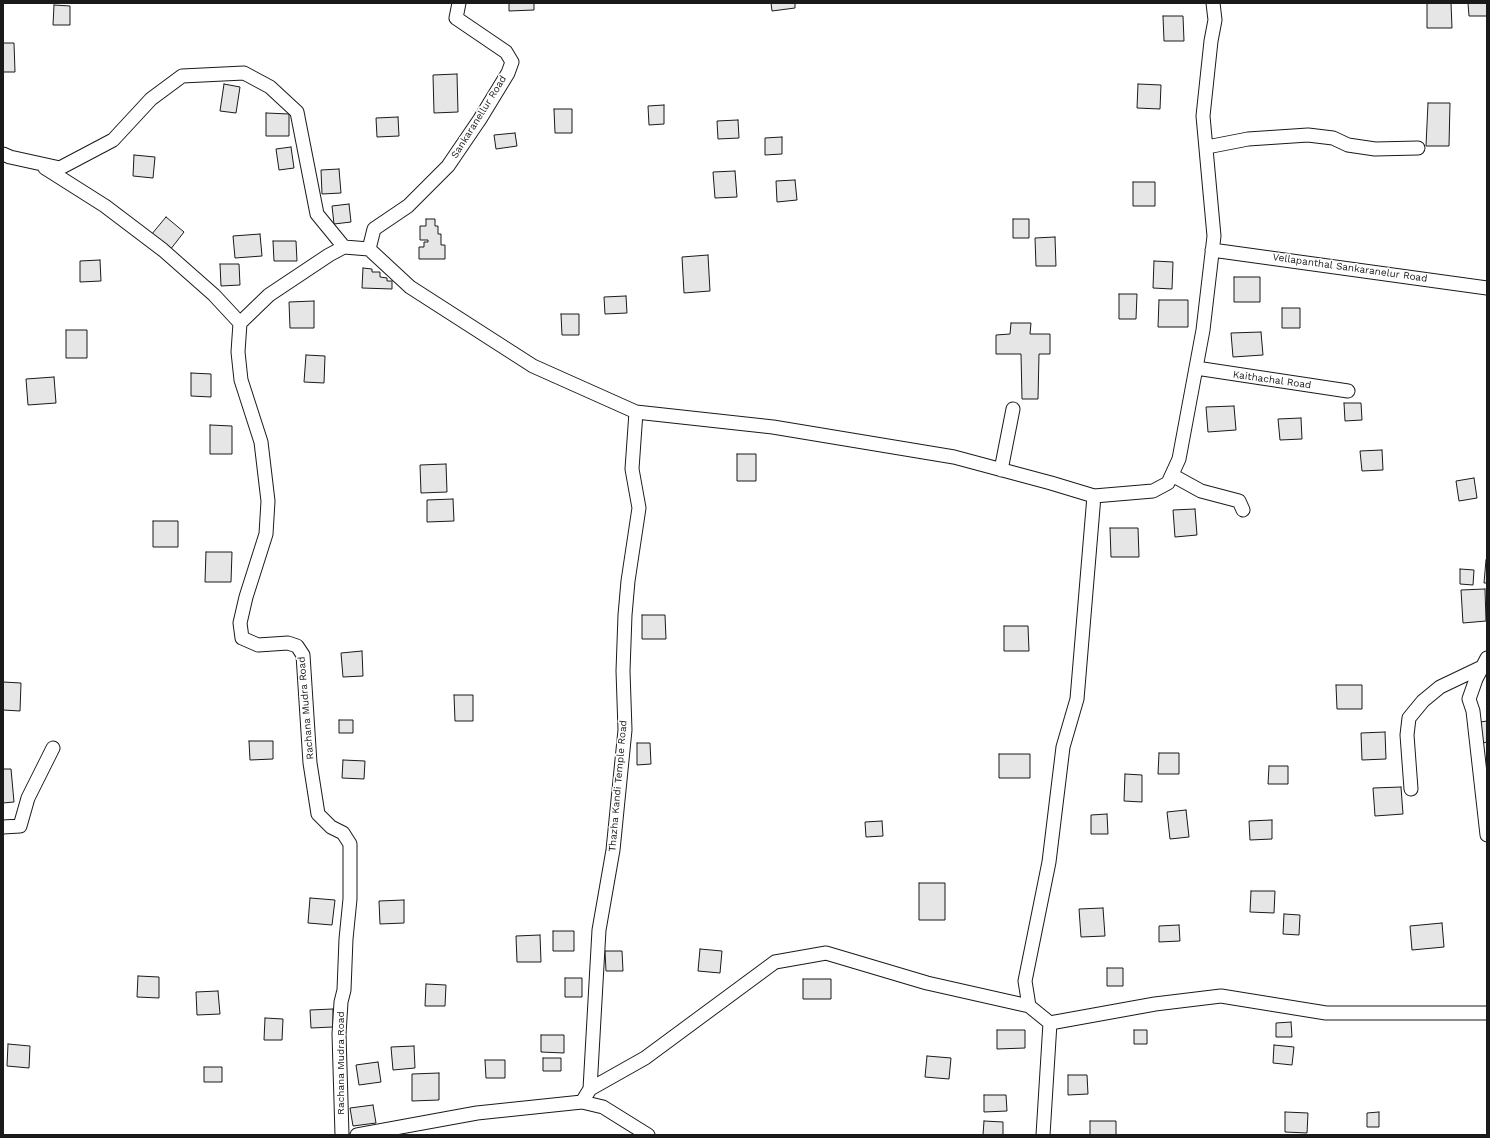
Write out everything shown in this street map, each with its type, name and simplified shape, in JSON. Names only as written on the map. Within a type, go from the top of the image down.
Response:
[{"type":"street","name":"Sankaranellur Road","points":[[369,249],[374,229],[408,206],[448,166],[480,119],[508,73],[512,62],[506,52],[456,18],[459,3]]},
{"type":"street","points":[[36,163],[105,206],[162,250],[214,295],[240,323],[269,295],[329,255],[344,247],[369,249],[410,287],[534,366],[636,412],[772,427],[954,457],[1094,496],[1153,491],[1168,483],[1179,459],[1203,330],[1214,236],[1203,116],[1211,42],[1215,20],[1213,3]]},
{"type":"street","points":[[3,154],[10,158],[60,168],[113,140],[151,99],[182,76],[244,73],[270,87],[297,112],[318,214],[344,247]]},
{"type":"street","points":[[1207,147],[1248,139],[1308,136],[1333,138],[1348,146],[1375,149],[1418,148]]},
{"type":"street","name":"Vellapanthal Sankaranelur Road","points":[[1212,250],[1487,288]]},
{"type":"street","name":"Rachana Mudra Road","points":[[240,323],[238,352],[241,380],[260,442],[268,501],[266,534],[246,597],[240,623],[242,638],[258,646],[288,643],[298,646],[303,655],[310,763],[318,814],[331,827],[343,833],[350,844],[350,899],[346,939],[344,990],[341,1002],[339,1034],[342,1135]]},
{"type":"street","name":"Kaithachal Road","points":[[1196,368],[1348,391]]},
{"type":"street","points":[[1002,470],[1014,409]]},
{"type":"street","name":"Thazha Kandi Temple Road","points":[[590,1089],[599,930],[613,850],[625,730],[623,671],[625,615],[638,508],[632,469],[636,412]]},
{"type":"street","points":[[1172,475],[1201,491],[1239,501],[1243,510]]},
{"type":"street","points":[[1029,1006],[1026,981],[1049,862],[1063,747],[1077,699],[1094,496]]},
{"type":"street","points":[[1411,789],[1407,735],[1409,718],[1423,701],[1440,687],[1486,664]]},
{"type":"street","points":[[1486,664],[1476,679],[1469,699],[1473,711],[1487,834]]},
{"type":"street","points":[[3,827],[20,826],[28,798],[54,748]]},
{"type":"street","points":[[582,1102],[590,1089],[645,1058],[775,962],[826,953],[927,983],[1029,1006],[1050,1023],[1155,1004],[1221,996],[1326,1012],[1487,1012]]},
{"type":"street","points":[[1043,1135],[1050,1023]]},
{"type":"street","points":[[357,1135],[477,1113],[582,1102],[603,1107],[648,1135]]},
{"type":"building","points":[[509,3],[534,3],[534,10],[509,11]]},
{"type":"building","points":[[771,3],[795,3],[795,8],[772,11]]},
{"type":"building","points":[[1427,3],[1451,3],[1452,28],[1427,28]]},
{"type":"building","points":[[1468,3],[1487,3],[1487,16],[1469,16]]},
{"type":"building","points":[[54,5],[70,6],[70,25],[53,25]]},
{"type":"building","points":[[1163,16],[1183,16],[1184,41],[1164,41]]},
{"type":"building","points":[[3,43],[14,43],[15,72],[3,72]]},
{"type":"building","points":[[457,74],[458,112],[434,113],[433,75]]},
{"type":"building","points":[[224,84],[240,87],[236,113],[220,111]]},
{"type":"building","points":[[1138,84],[1161,85],[1160,109],[1137,108]]},
{"type":"building","points":[[1428,103],[1450,103],[1449,146],[1426,146]]},
{"type":"building","points":[[664,105],[664,124],[649,125],[648,106]]},
{"type":"building","points":[[554,109],[572,109],[572,133],[555,133]]},
{"type":"building","points":[[266,113],[289,114],[289,136],[266,136]]},
{"type":"building","points":[[398,117],[399,136],[377,137],[376,118]]},
{"type":"building","points":[[738,120],[739,138],[718,139],[717,121]]},
{"type":"building","points":[[515,133],[517,146],[496,149],[494,135]]},
{"type":"building","points":[[782,137],[782,154],[765,155],[765,138]]},
{"type":"building","points":[[291,147],[294,168],[279,170],[276,149]]},
{"type":"building","points":[[134,155],[155,157],[153,178],[133,176]]},
{"type":"building","points":[[339,169],[341,193],[322,194],[321,170]]},
{"type":"building","points":[[735,171],[737,197],[715,198],[713,172]]},
{"type":"building","points":[[795,180],[797,200],[777,202],[776,181]]},
{"type":"building","points":[[1133,182],[1155,182],[1155,206],[1133,206]]},
{"type":"building","points":[[349,204],[351,222],[334,224],[332,206]]},
{"type":"building","points":[[166,217],[184,232],[170,250],[151,235]]},
{"type":"building","points":[[426,219],[435,219],[435,226],[438,226],[438,234],[441,234],[441,245],[445,245],[445,259],[419,259],[419,247],[424,247],[424,242],[428,242],[428,240],[420,240],[420,226],[426,226]]},
{"type":"building","points":[[1013,219],[1029,219],[1029,238],[1013,238]]},
{"type":"building","points":[[260,234],[262,256],[235,258],[233,236]]},
{"type":"building","points":[[1055,237],[1056,266],[1036,266],[1035,238]]},
{"type":"building","points":[[273,241],[296,241],[297,261],[274,261]]},
{"type":"building","points":[[708,255],[710,291],[684,293],[682,257]]},
{"type":"building","points":[[100,260],[101,281],[80,282],[80,261]]},
{"type":"building","points":[[1154,261],[1173,262],[1172,289],[1153,288]]},
{"type":"building","points":[[220,264],[239,264],[240,285],[221,286]]},
{"type":"building","points":[[363,268],[372,269],[372,272],[380,272],[380,277],[387,278],[387,281],[392,281],[392,289],[362,288]]},
{"type":"building","points":[[1234,277],[1260,277],[1260,302],[1234,302]]},
{"type":"building","points":[[1119,294],[1137,294],[1136,319],[1119,319]]},
{"type":"building","points":[[626,296],[627,313],[605,314],[604,297]]},
{"type":"building","points":[[1159,300],[1188,300],[1188,327],[1158,327]]},
{"type":"building","points":[[314,301],[314,328],[290,328],[289,302]]},
{"type":"building","points":[[1282,308],[1300,308],[1300,328],[1282,328]]},
{"type":"building","points":[[561,314],[579,314],[579,335],[562,335]]},
{"type":"building","points":[[1011,323],[1031,323],[1030,334],[1050,334],[1050,354],[1039,354],[1038,399],[1022,399],[1021,354],[996,354],[996,335],[1010,334]]},
{"type":"building","points":[[66,330],[87,330],[87,358],[66,358]]},
{"type":"building","points":[[1261,332],[1263,355],[1233,357],[1231,333]]},
{"type":"building","points":[[306,355],[325,356],[324,383],[304,382]]},
{"type":"building","points":[[191,373],[211,374],[211,397],[191,396]]},
{"type":"building","points":[[54,377],[56,403],[28,405],[26,379]]},
{"type":"building","points":[[1344,403],[1361,403],[1362,420],[1345,421]]},
{"type":"building","points":[[1234,406],[1236,430],[1208,432],[1206,407]]},
{"type":"building","points":[[1301,418],[1302,439],[1280,440],[1278,419]]},
{"type":"building","points":[[210,425],[232,426],[232,454],[210,454]]},
{"type":"building","points":[[1382,450],[1383,470],[1362,471],[1360,451]]},
{"type":"building","points":[[737,454],[756,454],[756,481],[737,481]]},
{"type":"building","points":[[446,464],[447,492],[421,493],[420,465]]},
{"type":"building","points":[[1474,478],[1477,498],[1459,501],[1456,481]]},
{"type":"building","points":[[453,499],[454,521],[427,522],[427,500]]},
{"type":"building","points":[[1195,509],[1197,535],[1175,537],[1173,510]]},
{"type":"building","points":[[153,521],[178,521],[178,547],[153,547]]},
{"type":"building","points":[[1110,528],[1138,528],[1139,557],[1111,557]]},
{"type":"building","points":[[206,552],[232,552],[231,582],[205,582]]},
{"type":"building","points":[[1486,560],[1487,583],[1484,583]]},
{"type":"building","points":[[1460,569],[1474,570],[1473,585],[1460,584]]},
{"type":"building","points":[[1485,589],[1486,621],[1463,623],[1461,590]]},
{"type":"building","points":[[642,615],[665,615],[666,639],[642,639]]},
{"type":"building","points":[[1004,626],[1028,626],[1029,651],[1004,651]]},
{"type":"building","points":[[362,651],[363,676],[343,677],[341,653]]},
{"type":"building","points":[[3,682],[21,683],[20,711],[3,710]]},
{"type":"building","points":[[1336,685],[1362,685],[1362,709],[1337,709]]},
{"type":"building","points":[[454,695],[473,695],[473,721],[455,721]]},
{"type":"building","points":[[339,720],[353,720],[353,733],[339,733]]},
{"type":"building","points":[[1487,721],[1487,742],[1483,743],[1480,722]]},
{"type":"building","points":[[1385,732],[1386,759],[1362,760],[1361,733]]},
{"type":"building","points":[[249,741],[273,741],[273,759],[250,760]]},
{"type":"building","points":[[637,743],[650,743],[651,764],[637,765]]},
{"type":"building","points":[[1159,753],[1179,753],[1179,774],[1158,774]]},
{"type":"building","points":[[999,754],[1030,754],[1030,778],[999,778]]},
{"type":"building","points":[[343,760],[365,761],[364,779],[342,778]]},
{"type":"building","points":[[1269,766],[1288,766],[1288,784],[1268,784]]},
{"type":"building","points":[[3,769],[11,769],[14,802],[3,803]]},
{"type":"building","points":[[1125,774],[1142,775],[1142,802],[1124,801]]},
{"type":"building","points":[[1401,787],[1403,814],[1375,816],[1373,788]]},
{"type":"building","points":[[1186,810],[1189,837],[1170,839],[1167,812]]},
{"type":"building","points":[[1107,814],[1108,834],[1091,834],[1091,815]]},
{"type":"building","points":[[1272,820],[1272,839],[1250,840],[1249,821]]},
{"type":"building","points":[[882,821],[883,836],[866,837],[865,822]]},
{"type":"building","points":[[919,883],[945,883],[945,920],[919,920]]},
{"type":"building","points":[[1251,891],[1275,891],[1274,913],[1250,912]]},
{"type":"building","points":[[310,898],[335,900],[332,925],[308,923]]},
{"type":"building","points":[[404,900],[404,923],[380,924],[379,901]]},
{"type":"building","points":[[1103,908],[1105,936],[1081,937],[1079,909]]},
{"type":"building","points":[[1284,914],[1300,915],[1299,935],[1283,934]]},
{"type":"building","points":[[1442,923],[1444,947],[1412,950],[1410,926]]},
{"type":"building","points":[[1179,925],[1180,941],[1159,942],[1159,926]]},
{"type":"building","points":[[553,931],[574,931],[574,951],[553,951]]},
{"type":"building","points":[[540,935],[541,962],[517,962],[516,936]]},
{"type":"building","points":[[700,949],[722,951],[720,973],[698,971]]},
{"type":"building","points":[[605,951],[622,951],[623,971],[606,971]]},
{"type":"building","points":[[1107,968],[1123,968],[1123,986],[1107,986]]},
{"type":"building","points":[[138,976],[159,977],[159,998],[137,997]]},
{"type":"building","points":[[565,978],[582,978],[582,997],[565,997]]},
{"type":"building","points":[[803,979],[831,979],[831,999],[803,999]]},
{"type":"building","points":[[426,984],[446,985],[445,1006],[425,1006]]},
{"type":"building","points":[[218,991],[220,1014],[197,1015],[196,992]]},
{"type":"building","points":[[333,1009],[333,1027],[311,1028],[310,1010]]},
{"type":"building","points":[[265,1018],[283,1019],[282,1040],[264,1040]]},
{"type":"building","points":[[1291,1022],[1292,1037],[1276,1037],[1276,1023]]},
{"type":"building","points":[[997,1030],[1025,1030],[1025,1048],[997,1049]]},
{"type":"building","points":[[1134,1030],[1147,1030],[1147,1044],[1134,1044]]},
{"type":"building","points":[[541,1035],[564,1035],[564,1053],[541,1052]]},
{"type":"building","points":[[8,1044],[30,1046],[29,1068],[7,1066]]},
{"type":"building","points":[[1274,1045],[1294,1047],[1292,1065],[1273,1063]]},
{"type":"building","points":[[414,1046],[415,1068],[393,1070],[391,1047]]},
{"type":"building","points":[[927,1056],[951,1058],[949,1079],[925,1077]]},
{"type":"building","points":[[543,1058],[561,1058],[561,1071],[543,1071]]},
{"type":"building","points":[[485,1060],[505,1060],[505,1078],[486,1078]]},
{"type":"building","points":[[378,1062],[381,1082],[359,1085],[356,1065]]},
{"type":"building","points":[[204,1067],[222,1067],[222,1082],[204,1082]]},
{"type":"building","points":[[439,1073],[439,1100],[412,1101],[412,1074]]},
{"type":"building","points":[[1068,1075],[1087,1075],[1088,1094],[1068,1095]]},
{"type":"building","points":[[984,1095],[1006,1095],[1007,1111],[984,1112]]},
{"type":"building","points":[[373,1105],[376,1123],[353,1126],[350,1108]]},
{"type":"building","points":[[1285,1112],[1308,1113],[1307,1133],[1285,1132]]},
{"type":"building","points":[[1379,1112],[1379,1127],[1367,1127],[1367,1113]]},
{"type":"building","points":[[984,1121],[1003,1122],[1003,1135],[983,1135]]},
{"type":"building","points":[[1090,1121],[1116,1121],[1116,1135],[1090,1135]]}]
